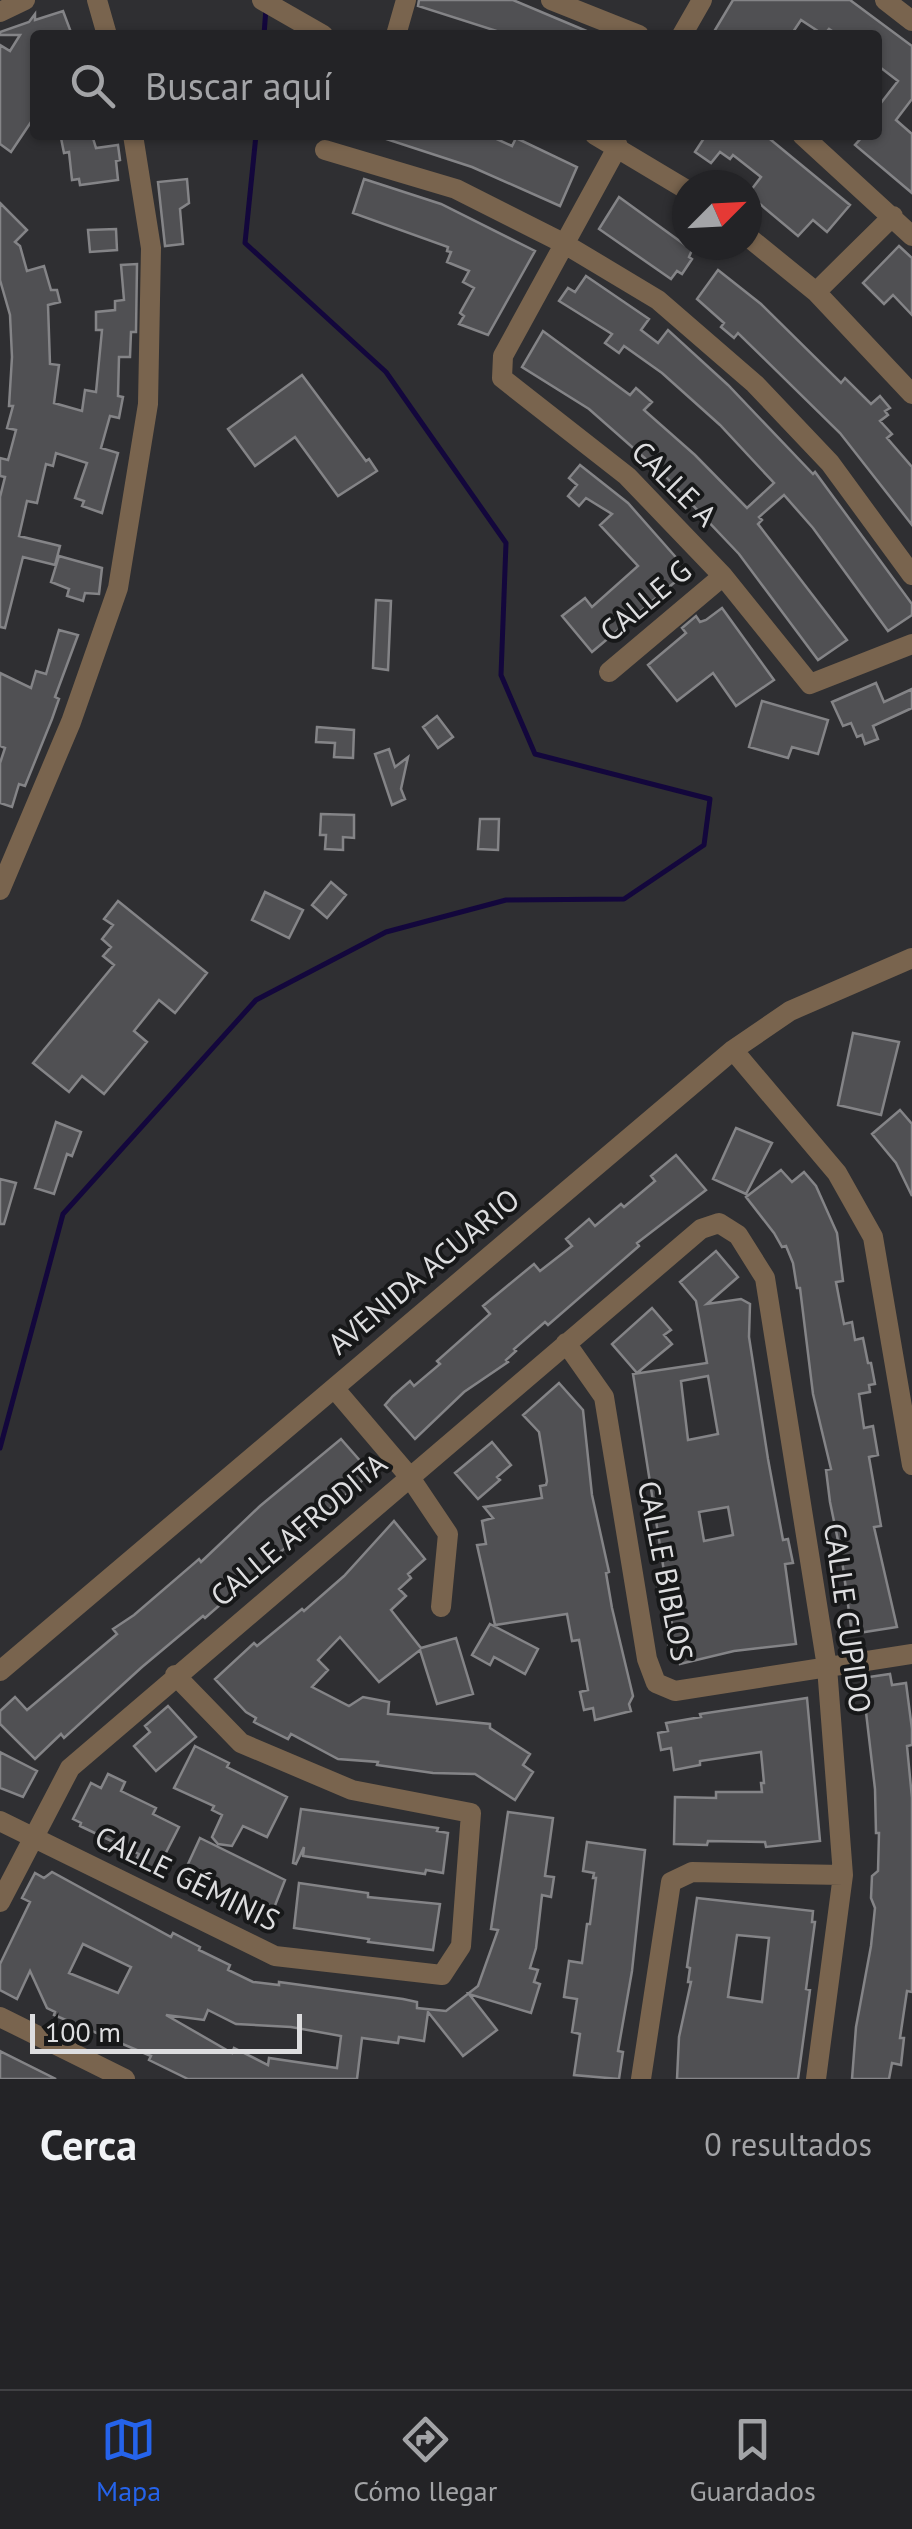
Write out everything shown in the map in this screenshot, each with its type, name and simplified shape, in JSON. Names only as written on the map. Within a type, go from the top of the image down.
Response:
[{"type":"street","points":[[1,9],[25,0]]},
{"type":"street","points":[[97,0],[105,30]]},
{"type":"street","points":[[262,0],[314,30]]},
{"type":"street","points":[[397,30],[406,0]]},
{"type":"street","points":[[551,0],[626,30]]},
{"type":"street","points":[[685,30],[702,0]]},
{"type":"street","points":[[886,0],[912,20]]},
{"type":"street","points":[[0,890],[71,722],[118,588],[148,404],[151,248],[134,140]]},
{"type":"street","points":[[605,140],[672,180]]},
{"type":"street","points":[[808,140],[912,236]]},
{"type":"street","name":"CALLE A","points":[[618,146],[502,356],[502,378],[627,476],[722,576],[810,684],[912,644]]},
{"type":"street","points":[[325,150],[456,190],[563,243],[658,300],[755,384],[830,463],[912,575]]},
{"type":"street","points":[[816,292],[893,216]]},
{"type":"street","points":[[762,248],[816,292],[912,394]]},
{"type":"street","name":"CALLE G","points":[[609,672],[722,576]]},
{"type":"street","name":"AVENIDA ACUARIO","points":[[0,1670],[733,1050],[790,1011],[912,958]]},
{"type":"street","points":[[733,1050],[837,1172],[873,1237],[912,1465]]},
{"type":"street","name":"CALLE CUPIDO","points":[[685,1243],[702,1229],[718,1224],[738,1234],[765,1278],[827,1667],[842,1875],[816,2079]]},
{"type":"street","name":"CALLE AFRODITA","points":[[0,1902],[70,1768],[685,1243]]},
{"type":"street","name":"CALLE BIBLOS","points":[[566,1343],[604,1397],[648,1659],[656,1683],[674,1692],[912,1654]]},
{"type":"street","points":[[334,1388],[409,1476],[448,1534],[441,1607]]},
{"type":"street","name":"CALLE GÉMINIS","points":[[0,1821],[275,1956],[442,1975],[461,1946],[471,1813],[352,1790],[240,1743],[175,1675]]},
{"type":"street","points":[[641,2079],[672,1882],[692,1872],[842,1875]]},
{"type":"street","points":[[0,2017],[125,2079]]},
{"type":"building","points":[[419,0],[513,0],[584,30],[493,30],[418,6]]},
{"type":"building","points":[[733,0],[850,0],[912,46],[912,99],[896,120],[912,134],[912,193],[855,145],[860,140],[882,140],[882,102],[898,81],[882,69],[882,30],[816,30],[801,20],[794,30],[715,30]]},
{"type":"building","points":[[63,11],[70,30],[30,30],[30,124],[11,152],[0,144],[0,45],[10,51],[20,35],[0,32],[29,22],[35,14],[35,20]]},
{"type":"building","points":[[61,140],[94,140],[96,148],[118,145],[118,180],[80,185],[79,179],[72,180],[69,152],[64,153]]},
{"type":"building","points":[[389,140],[499,140],[512,146],[515,140],[520,140],[577,167],[560,206],[472,167]]},
{"type":"building","points":[[703,140],[771,140],[850,205],[827,232],[813,220],[798,236],[762,206],[762,170],[752,170],[733,155],[730,159],[720,152],[711,163],[695,152]]},
{"type":"building","points":[[187,179],[189,203],[180,209],[183,244],[165,246],[158,182]]},
{"type":"building","points":[[364,179],[441,204],[535,251],[488,335],[459,324],[464,316],[460,313],[474,288],[463,282],[469,271],[447,262],[451,252],[448,247],[353,213]]},
{"type":"building","points":[[619,197],[672,235],[672,260],[691,260],[682,274],[677,271],[671,279],[599,229]]},
{"type":"building","points":[[0,203],[27,230],[15,242],[20,246],[27,271],[44,266],[51,290],[57,290],[60,302],[48,305],[50,364],[59,365],[54,403],[82,411],[85,390],[96,392],[102,330],[96,330],[96,312],[115,310],[115,301],[124,300],[121,265],[137,264],[136,332],[131,332],[130,357],[119,357],[118,396],[123,397],[119,418],[110,416],[101,448],[118,453],[102,513],[82,506],[84,501],[75,498],[87,463],[56,453],[53,466],[46,464],[37,503],[27,501],[19,536],[60,546],[55,565],[23,557],[5,628],[0,627],[0,497],[5,477],[0,476],[0,458],[8,460],[16,430],[7,428],[13,406],[9,406],[12,357],[10,315],[0,280]]},
{"type":"building","points":[[116,229],[117,250],[90,252],[88,230]]},
{"type":"building","points":[[899,246],[912,258],[912,315],[893,295],[884,304],[863,283]]},
{"type":"building","points":[[718,270],[761,304],[841,383],[845,378],[871,404],[880,396],[890,408],[880,421],[892,434],[887,438],[912,467],[912,525],[840,433],[738,333],[734,338],[721,327],[724,323],[697,299]]},
{"type":"building","points":[[586,276],[649,319],[641,330],[658,343],[668,330],[815,472],[912,604],[912,615],[888,631],[784,495],[759,517],[762,520],[758,524],[847,640],[818,660],[739,554],[665,476],[589,409],[522,367],[543,331],[630,395],[636,388],[652,402],[644,410],[747,508],[774,483],[720,425],[662,373],[624,346],[619,353],[605,343],[612,334],[559,301],[568,288],[575,292]]},
{"type":"building","points":[[302,375],[377,471],[338,496],[295,437],[255,466],[228,429]]},
{"type":"building","points":[[580,465],[628,503],[688,571],[592,652],[562,616],[585,598],[592,607],[638,566],[600,525],[612,514],[586,498],[579,506],[568,496],[577,485],[569,478]]},
{"type":"building","points":[[59,556],[102,568],[99,594],[85,593],[83,601],[67,596],[69,589],[51,582]]},
{"type":"building","points":[[376,600],[391,601],[388,670],[373,668]]},
{"type":"building","points":[[722,608],[774,680],[736,706],[713,673],[677,701],[648,665],[686,633],[682,628],[696,616],[700,622]]},
{"type":"building","points":[[59,630],[78,635],[55,697],[59,699],[52,719],[25,786],[19,784],[12,807],[0,803],[0,763],[5,748],[0,746],[0,673],[31,688],[36,671],[46,674]]},
{"type":"building","points":[[876,683],[884,702],[912,689],[912,708],[873,726],[878,739],[865,744],[851,723],[843,726],[832,702]]},
{"type":"building","points":[[762,701],[828,720],[818,754],[792,747],[788,758],[749,747]]},
{"type":"building","points":[[437,716],[453,737],[438,748],[423,727]]},
{"type":"building","points":[[317,727],[354,730],[353,758],[334,757],[335,743],[316,742]]},
{"type":"building","points":[[389,749],[395,767],[408,757],[401,789],[405,799],[392,805],[375,754]]},
{"type":"building","points":[[321,814],[354,815],[354,838],[343,837],[343,850],[325,849],[326,835],[320,835]]},
{"type":"building","points":[[480,819],[499,819],[498,850],[478,849]]},
{"type":"building","points":[[331,882],[346,895],[327,918],[312,905]]},
{"type":"building","points":[[265,892],[303,910],[289,938],[252,920]]},
{"type":"building","points":[[118,901],[207,973],[175,1013],[159,1000],[134,1031],[147,1042],[104,1094],[82,1076],[69,1092],[33,1063],[114,965],[103,956],[111,947],[102,939],[113,925],[104,919]]},
{"type":"building","points":[[853,1033],[899,1042],[881,1115],[838,1105]]},
{"type":"building","points":[[900,1110],[912,1124],[912,1196],[896,1163],[872,1134]]},
{"type":"building","points":[[56,1122],[81,1132],[72,1156],[67,1154],[54,1194],[35,1188]]},
{"type":"building","points":[[736,1128],[772,1143],[746,1194],[713,1179]]},
{"type":"building","points":[[676,1155],[706,1190],[637,1243],[639,1246],[548,1325],[545,1322],[514,1349],[508,1362],[464,1392],[415,1439],[385,1405],[393,1396],[410,1381],[414,1386],[490,1314],[483,1306],[534,1264],[540,1271],[572,1246],[566,1239],[589,1219],[595,1226],[621,1204],[624,1207],[655,1181],[651,1176]]},
{"type":"building","points":[[781,1170],[792,1182],[804,1172],[816,1186],[837,1233],[843,1281],[836,1282],[844,1324],[852,1322],[855,1340],[863,1338],[871,1363],[875,1384],[869,1385],[870,1392],[859,1394],[864,1428],[873,1426],[878,1455],[869,1457],[881,1526],[874,1527],[897,1627],[852,1634],[830,1502],[826,1470],[831,1469],[813,1394],[800,1288],[786,1246],[782,1247],[746,1197]]},
{"type":"building","points":[[0,1179],[16,1183],[4,1224],[0,1224]]},
{"type":"building","points":[[716,1251],[738,1277],[707,1304],[741,1299],[750,1304],[749,1337],[768,1459],[783,1540],[788,1539],[793,1563],[785,1564],[796,1644],[734,1651],[680,1664],[678,1652],[670,1653],[666,1632],[673,1631],[668,1599],[660,1600],[656,1579],[665,1578],[633,1374],[707,1363],[696,1301],[680,1282]],"holes":[[[708,1376],[718,1434],[688,1440],[681,1381]],[[728,1507],[733,1535],[704,1541],[699,1512]]]},
{"type":"building","points":[[652,1308],[671,1330],[664,1335],[672,1344],[637,1373],[612,1344]]},
{"type":"building","points":[[559,1383],[583,1410],[592,1495],[633,1696],[631,1711],[595,1720],[593,1708],[584,1710],[580,1692],[588,1690],[579,1640],[572,1641],[567,1614],[495,1625],[477,1545],[486,1544],[482,1521],[493,1518],[484,1507],[542,1498],[540,1486],[547,1481],[539,1432],[523,1415]]},
{"type":"building","points":[[341,1439],[369,1471],[363,1480],[64,1738],[61,1734],[35,1759],[0,1724],[0,1711],[15,1697],[27,1710],[117,1634],[113,1629],[199,1559],[201,1562],[260,1506]]},
{"type":"building","points":[[492,1442],[511,1465],[478,1499],[455,1473]]},
{"type":"building","points":[[394,1521],[425,1559],[408,1574],[411,1578],[399,1589],[406,1596],[391,1610],[421,1648],[456,1638],[473,1694],[437,1704],[420,1650],[379,1682],[340,1637],[318,1660],[328,1670],[312,1687],[349,1706],[363,1697],[389,1702],[388,1714],[490,1724],[490,1728],[530,1754],[523,1765],[533,1772],[515,1800],[475,1774],[433,1773],[338,1759],[291,1734],[288,1739],[254,1722],[256,1718],[215,1679],[254,1643],[257,1646],[344,1576]]},
{"type":"building","points":[[490,1624],[538,1649],[525,1674],[494,1657],[490,1665],[472,1655]]},
{"type":"building","points":[[890,1674],[892,1685],[906,1683],[912,1729],[912,1745],[907,1746],[912,1798],[912,1992],[907,1991],[900,2038],[904,2038],[901,2065],[892,2063],[889,2079],[852,2079],[856,2027],[871,1946],[875,1908],[871,1898],[872,1876],[878,1871],[879,1833],[862,1678]]},
{"type":"building","points":[[807,1698],[820,1841],[766,1847],[765,1842],[674,1844],[675,1797],[716,1798],[716,1792],[762,1792],[764,1783],[761,1752],[700,1761],[700,1765],[674,1770],[671,1748],[661,1750],[658,1733],[668,1731],[666,1723]]},
{"type":"building","points":[[168,1706],[196,1737],[156,1771],[134,1746],[150,1732],[145,1726]]},
{"type":"building","points":[[195,1746],[287,1797],[267,1837],[243,1826],[232,1846],[218,1844],[212,1837],[222,1815],[212,1810],[214,1806],[174,1788]]},
{"type":"building","points":[[0,1752],[37,1771],[23,1797],[0,1788]]},
{"type":"building","points":[[108,1774],[125,1782],[121,1791],[156,1808],[153,1814],[179,1827],[156,1872],[135,1862],[139,1854],[73,1819],[91,1783],[101,1788]]},
{"type":"building","points":[[301,1809],[438,1828],[437,1831],[448,1833],[443,1873],[426,1870],[425,1874],[303,1856],[304,1847],[296,1864],[293,1863]]},
{"type":"building","points":[[508,1812],[553,1818],[545,1876],[554,1877],[551,1897],[542,1895],[530,1968],[538,1970],[534,1982],[540,1984],[531,2013],[469,1994],[497,2030],[463,2056],[428,2012],[424,2041],[399,2037],[398,2043],[362,2038],[357,2079],[188,2079],[149,2060],[151,2056],[54,2015],[30,1971],[17,1999],[0,1990],[0,1964],[30,1902],[22,1898],[35,1873],[44,1878],[52,1872],[171,1937],[173,1933],[200,1947],[199,1950],[230,1965],[228,1970],[253,1982],[403,1999],[417,2002],[417,2008],[446,2011],[478,1986],[498,1930],[491,1929]],"holes":[[[83,1944],[131,1967],[118,1993],[69,1973]],[[208,2010],[236,2024],[291,2027],[341,2036],[337,2068],[269,2058],[268,2065],[234,2048],[232,2053],[166,2015],[204,2020]]]},
{"type":"building","points":[[200,1838],[285,1880],[274,1908],[265,1904],[261,1911],[182,1877]]},
{"type":"building","points":[[587,1842],[645,1850],[632,1971],[618,2051],[623,2052],[619,2079],[574,2075],[580,2034],[572,2032],[577,1999],[564,1997],[569,1961],[582,1963],[590,1924],[596,1878],[594,1873],[583,1871]]},
{"type":"building","points":[[299,1883],[368,1893],[368,1897],[440,1904],[433,1950],[294,1928]]},
{"type":"building","points":[[697,1898],[813,1911],[806,1989],[810,1990],[798,2079],[677,2079],[679,2037],[691,1982],[687,1967]],"holes":[[[737,1935],[769,1938],[762,2002],[728,1997]]]},
{"type":"building","points":[[0,2051],[56,2079],[0,2079]]},
{"type":"waterway","points":[[264,30],[266,8]]},
{"type":"waterway","points":[[0,1448],[63,1214],[256,1000],[386,932],[506,900],[624,899],[704,845],[710,799],[535,754],[501,675],[506,543],[386,372],[245,243],[255,140]]}]
